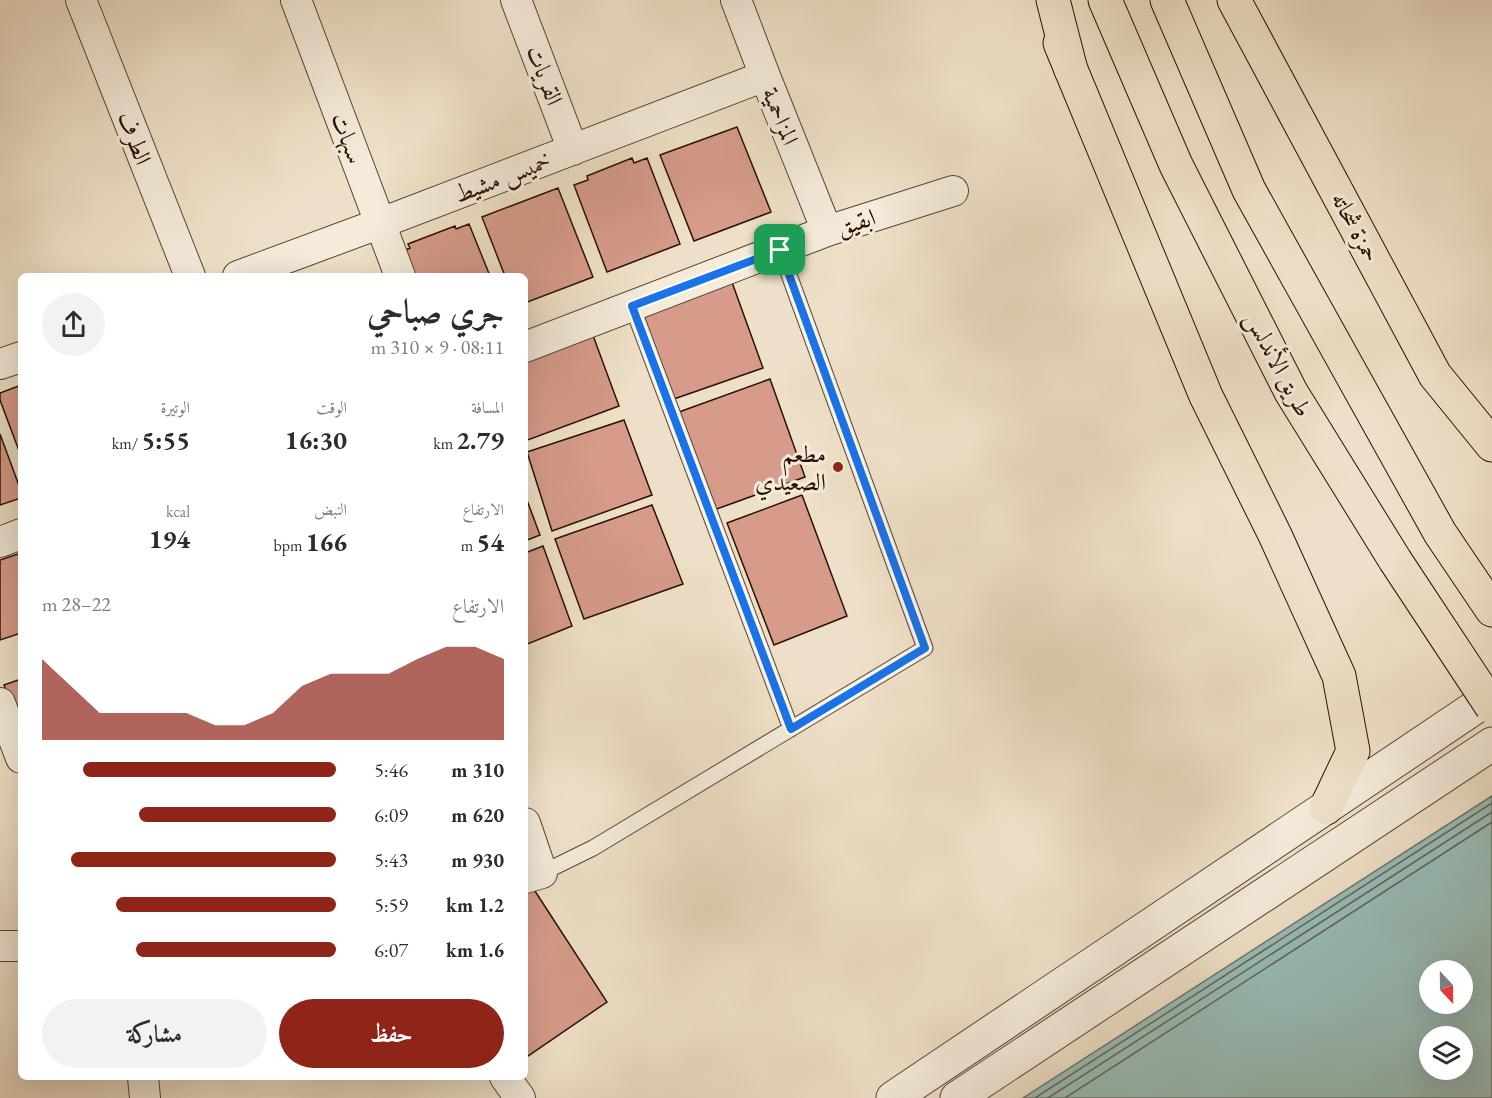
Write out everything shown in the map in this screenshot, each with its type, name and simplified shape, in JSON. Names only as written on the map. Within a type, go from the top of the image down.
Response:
[{"type":"main road","points":[[1042,0],[1206,396],[1275,535],[1339,676],[1353,751],[1326,808]]},
{"type":"main road","points":[[1053,0],[1071,70]]},
{"type":"main road","name":"طريق الأندلس","points":[[1105,0],[1176,165],[1291,392],[1395,560],[1492,707]]},
{"type":"main road","points":[[1167,0],[1249,190],[1440,533],[1492,610]]},
{"type":"main road","name":"حمزة شحاته","points":[[1234,0],[1435,375],[1491,443]]},
{"type":"street","name":"الطرف","points":[[81,0],[189,273]]},
{"type":"street","name":"سبهات","points":[[296,0],[399,273]]},
{"type":"street","name":"القريات","points":[[516,0],[573,150]]},
{"type":"street","name":"المزاحمية","points":[[736,0],[827,231]]},
{"type":"street","name":"خميس مشيط","points":[[246,273],[765,76]]},
{"type":"street","name":"ابقيق","points":[[528,346],[827,231],[953,191]]},
{"type":"street","points":[[0,542],[18,535]]},
{"type":"street","points":[[893,1098],[1492,696]]},
{"type":"street","points":[[0,703],[18,750]]},
{"type":"street","points":[[949,1060],[963,1094],[1492,744]]},
{"type":"street","points":[[528,842],[533,875]]},
{"type":"street","points":[[0,946],[18,946]]},
{"type":"street","points":[[143,1080],[145,1098]]},
{"type":"street","points":[[507,1080],[520,1098]]},
{"type":"lane","points":[[533,875],[593,848],[925,648],[780,250]]},
{"type":"lane","points":[[632,306],[791,729]]},
{"type":"water","points":[[1492,796],[1492,1098],[1023,1098]]},
{"type":"building","points":[[737,127],[771,212],[694,241],[660,155]]},
{"type":"building","points":[[632,158],[634,163],[647,158],[680,244],[607,272],[574,185],[588,180],[587,176]]},
{"type":"building","points":[[558,188],[593,277],[528,302],[528,273],[504,273],[482,217]]},
{"type":"building","points":[[469,224],[489,273],[406,273],[398,253],[410,248],[408,244],[455,226],[456,229]]},
{"type":"building","points":[[729,274],[763,368],[671,400],[639,307]]},
{"type":"building","points":[[591,330],[619,406],[528,440],[528,353]]},
{"type":"building","points":[[770,379],[805,477],[714,510],[679,412]]},
{"type":"building","points":[[18,386],[18,448],[0,400],[0,393]]},
{"type":"building","points":[[624,420],[652,495],[552,531],[528,452]]},
{"type":"building","points":[[0,434],[18,483],[18,499],[0,505]]},
{"type":"building","points":[[802,495],[847,616],[774,645],[727,523]]},
{"type":"building","points":[[528,503],[540,535],[528,540]]},
{"type":"building","points":[[652,505],[683,584],[584,619],[555,539]]},
{"type":"building","points":[[543,546],[572,626],[528,644],[528,552]]},
{"type":"building","points":[[18,554],[18,634],[0,640],[0,560]]},
{"type":"building","points":[[18,680],[18,725],[4,685]]},
{"type":"building","points":[[533,888],[607,1002],[528,1056],[528,891]]},
{"type":"place","name":"مطعم الصعيدي","points":[[838,467]]},
{"type":"route","points":[[780,250],[925,648],[791,729],[632,306],[780,250]]}]
